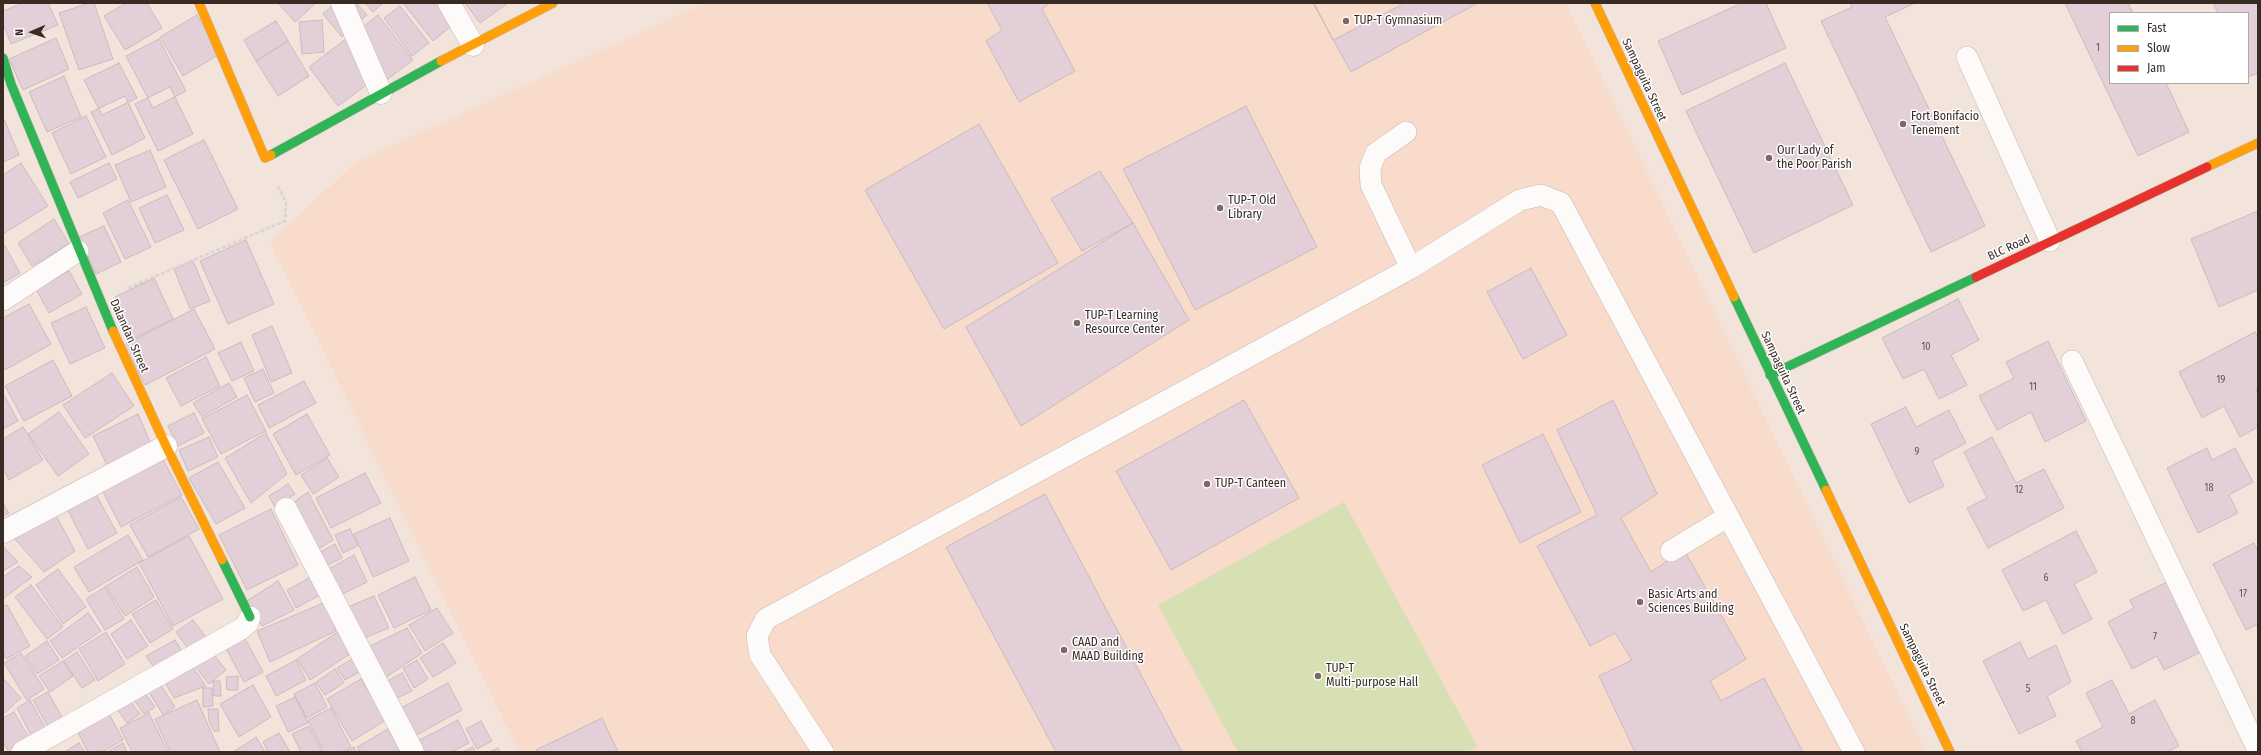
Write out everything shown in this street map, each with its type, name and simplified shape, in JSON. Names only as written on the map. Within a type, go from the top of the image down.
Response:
[{"type":"street","points":[[199,3],[265,158],[381,92],[550,4]]},
{"type":"street","points":[[342,3],[381,92]]},
{"type":"street","points":[[449,3],[473,45]]},
{"type":"street","name":"Sampaguita Street","points":[[1595,3],[1950,752]]},
{"type":"street","name":"Dalandan Street","points":[[3,58],[7,86],[78,251],[166,446],[250,617]]},
{"type":"street","name":"BLC Road","points":[[1770,374],[2258,142]]},
{"type":"street","points":[[3,532],[166,446]]},
{"type":"street","points":[[286,509],[413,752]]},
{"type":"lane","points":[[1967,57],[2050,241]]},
{"type":"lane","points":[[1406,132],[1376,153],[1370,168],[1371,185],[1411,268]]},
{"type":"lane","points":[[823,752],[760,655],[757,636],[766,619],[1411,268],[1520,200],[1541,195],[1561,203],[1854,752]]},
{"type":"lane","points":[[3,300],[78,251]]},
{"type":"lane","points":[[2072,361],[2258,750]]},
{"type":"lane","points":[[1671,551],[1728,517]]},
{"type":"lane","points":[[22,752],[241,629],[247,624],[250,617]]},
{"type":"path","points":[[100,300],[285,221],[286,202],[265,158]]},
{"type":"shaded area","points":[[705,3],[1566,3],[1926,752],[519,752],[270,242],[356,162]]},
{"type":"green space","name":"TUP-T Multi-purpose Hall","points":[[1344,502],[1477,746],[1467,752],[1238,752],[1158,605]]},
{"type":"building","points":[[23,3],[48,3],[58,25],[11,44],[3,24],[3,11]]},
{"type":"building","points":[[89,3],[94,3],[113,59],[79,70],[59,13]]},
{"type":"building","points":[[126,3],[147,3],[162,28],[125,50],[104,16]]},
{"type":"building","points":[[278,3],[316,3],[295,22]]},
{"type":"building","points":[[335,3],[356,3],[367,15],[342,37],[323,14]]},
{"type":"building","points":[[365,3],[383,3],[373,12]]},
{"type":"building","points":[[403,3],[440,3],[456,22],[433,41]]},
{"type":"building","points":[[465,3],[508,3],[480,23]]},
{"type":"building","points":[[987,3],[1050,3],[1042,9],[1075,71],[1019,102],[986,41],[1002,30]]},
{"type":"building","points":[[1313,3],[1478,3],[1351,72]]},
{"type":"building","name":"TUP-T Gymnasium","points":[[1314,3],[1405,3],[1333,40]]},
{"type":"building","points":[[1742,3],[1766,3],[1786,48],[1682,95],[1658,41]]},
{"type":"building","name":"Fort Bonifacio Tenement","points":[[1851,3],[1915,3],[1885,17],[1985,226],[1931,252],[1821,21],[1852,7]]},
{"type":"building","points":[[2065,3],[2128,3],[2132,12],[2109,12],[2109,84],[2166,84],[2189,132],[2138,156]]},
{"type":"building","points":[[2213,3],[2258,3],[2258,73],[2249,77],[2249,12],[2218,12]]},
{"type":"building","points":[[400,6],[429,43],[412,56],[384,18]]},
{"type":"building","points":[[197,15],[220,54],[183,76],[160,37]]},
{"type":"building","points":[[378,15],[413,60],[388,79],[353,35]]},
{"type":"building","points":[[322,20],[324,52],[302,54],[299,22]]},
{"type":"building","points":[[276,21],[288,41],[256,61],[244,40]]},
{"type":"building","points":[[351,35],[380,75],[338,106],[309,67]]},
{"type":"building","points":[[56,38],[69,69],[23,90],[9,59]]},
{"type":"building","points":[[159,39],[186,91],[153,108],[126,56]]},
{"type":"building","points":[[288,41],[309,76],[278,96],[256,61]]},
{"type":"building","points":[[119,63],[137,98],[102,115],[84,80]]},
{"type":"building","name":"Our Lady of the Poor Parish","points":[[1785,63],[1853,205],[1754,253],[1686,111]]},
{"type":"building","points":[[64,76],[81,117],[47,132],[29,92]]},
{"type":"building","points":[[170,87],[193,134],[158,151],[135,104]]},
{"type":"building","points":[[125,96],[145,138],[112,155],[91,112]]},
{"type":"building","name":"TUP-T Old Library","points":[[1246,106],[1317,247],[1195,310],[1123,169]]},
{"type":"building","points":[[86,116],[106,157],[71,174],[52,133]]},
{"type":"building","points":[[3,117],[19,155],[3,162]]},
{"type":"building","points":[[979,124],[1058,263],[944,329],[865,190]]},
{"type":"building","points":[[204,140],[238,209],[198,229],[164,160]]},
{"type":"building","points":[[150,150],[166,187],[131,202],[115,165]]},
{"type":"building","points":[[21,163],[48,206],[3,234],[3,175]]},
{"type":"building","points":[[109,163],[117,179],[78,198],[70,182]]},
{"type":"building","points":[[1100,171],[1133,223],[1082,251],[1051,199]]},
{"type":"building","points":[[167,195],[184,230],[155,243],[139,208]]},
{"type":"building","points":[[128,200],[151,247],[125,259],[103,213]]},
{"type":"building","points":[[2258,211],[2258,290],[2219,307],[2191,239]]},
{"type":"building","points":[[54,219],[69,244],[32,266],[18,243]]},
{"type":"building","name":"TUP-T Learning Resource Center","points":[[1133,223],[1189,320],[1021,426],[966,327]]},
{"type":"building","points":[[104,226],[121,262],[96,274],[79,237]]},
{"type":"building","points":[[246,240],[274,304],[228,324],[200,261]]},
{"type":"building","points":[[5,246],[20,273],[3,283],[3,247]]},
{"type":"building","points":[[193,261],[210,301],[190,309],[174,269]]},
{"type":"building","points":[[1531,268],[1567,335],[1523,359],[1487,292]]},
{"type":"building","points":[[69,271],[82,294],[49,313],[36,289]]},
{"type":"building","points":[[154,278],[173,319],[134,338],[115,297]]},
{"type":"building","points":[[1958,299],[1979,340],[1951,355],[1967,385],[1939,399],[1924,369],[1903,379],[1882,338]]},
{"type":"building","points":[[29,304],[51,344],[5,370],[3,366],[3,318]]},
{"type":"building","points":[[86,307],[105,348],[70,364],[51,323]]},
{"type":"building","points":[[194,309],[215,349],[145,385],[124,345]]},
{"type":"building","points":[[272,326],[292,373],[271,382],[252,335]]},
{"type":"building","points":[[2255,332],[2258,338],[2258,389],[2256,390],[2258,393],[2258,427],[2240,437],[2224,406],[2202,418],[2179,372]]},
{"type":"building","points":[[2048,341],[2086,421],[2045,442],[2031,412],[1997,430],[1979,396],[2014,378],[2006,362]]},
{"type":"building","points":[[241,342],[254,371],[232,381],[218,353]]},
{"type":"building","points":[[206,357],[220,386],[181,406],[166,378]]},
{"type":"building","points":[[53,360],[72,396],[24,421],[5,386]]},
{"type":"building","points":[[263,369],[274,393],[255,402],[244,378]]},
{"type":"building","points":[[112,373],[134,406],[85,438],[63,405]]},
{"type":"building","points":[[304,381],[316,403],[269,428],[258,405]]},
{"type":"building","points":[[229,383],[237,397],[202,417],[193,403]]},
{"type":"building","points":[[3,393],[18,421],[3,429]]},
{"type":"building","points":[[247,395],[266,431],[221,454],[202,419]]},
{"type":"building","name":"TUP-T Canteen","points":[[1244,400],[1299,498],[1171,570],[1116,471]]},
{"type":"building","name":"Basic Arts and Sciences Building","points":[[1613,400],[1657,494],[1621,518],[1651,572],[1684,550],[1746,659],[1710,681],[1721,701],[1764,678],[1803,752],[1635,752],[1599,676],[1632,660],[1615,633],[1590,646],[1537,546],[1597,515],[1557,430]]},
{"type":"building","points":[[1906,407],[1916,427],[1949,410],[1966,443],[1932,461],[1944,486],[1909,503],[1871,424]]},
{"type":"building","points":[[59,412],[89,454],[58,476],[28,434]]},
{"type":"building","points":[[194,413],[204,433],[178,446],[168,426]]},
{"type":"building","points":[[138,414],[151,444],[107,465],[93,436]]},
{"type":"building","points":[[307,414],[330,455],[296,475],[273,434]]},
{"type":"building","points":[[23,427],[43,460],[9,480],[3,469],[3,439]]},
{"type":"building","points":[[266,433],[287,474],[251,503],[225,458]]},
{"type":"building","points":[[1543,434],[1581,512],[1520,543],[1482,465]]},
{"type":"building","points":[[209,437],[218,457],[188,471],[179,450]]},
{"type":"building","points":[[1992,437],[2016,483],[2044,469],[2064,508],[1988,548],[1967,508],[1987,498],[1964,452]]},
{"type":"building","points":[[2207,448],[2212,460],[2235,448],[2253,482],[2229,495],[2238,513],[2198,533],[2167,468]]},
{"type":"building","points":[[159,452],[182,495],[121,527],[99,484]]},
{"type":"building","points":[[327,458],[339,477],[313,494],[301,475]]},
{"type":"building","points":[[218,462],[245,508],[216,524],[189,478]]},
{"type":"building","points":[[365,473],[381,503],[331,528],[316,498]]},
{"type":"building","points":[[288,484],[295,494],[275,507],[269,496]]},
{"type":"building","points":[[93,489],[117,533],[88,549],[65,505]]},
{"type":"building","points":[[308,492],[333,540],[312,553],[287,507]]},
{"type":"building","name":"CAAD and MAAD Building","points":[[1045,494],[1182,752],[1056,752],[946,547]]},
{"type":"building","points":[[181,497],[199,529],[148,557],[130,525]]},
{"type":"building","points":[[3,503],[9,513],[3,516]]},
{"type":"building","points":[[52,508],[75,551],[44,572],[14,538]]},
{"type":"building","points":[[271,509],[298,565],[247,590],[219,535]]},
{"type":"building","points":[[390,518],[409,561],[373,577],[354,534]]},
{"type":"building","points":[[350,529],[358,546],[343,553],[335,535]]},
{"type":"building","points":[[2076,531],[2097,572],[2074,584],[2092,619],[2063,634],[2046,600],[2023,611],[2002,570]]},
{"type":"building","points":[[128,535],[143,560],[89,592],[74,567]]},
{"type":"building","points":[[189,536],[223,599],[173,626],[139,563]]},
{"type":"building","points":[[2254,543],[2258,551],[2258,624],[2246,630],[2213,564]]},
{"type":"building","points":[[335,544],[342,558],[319,569],[313,556]]},
{"type":"building","points":[[3,546],[18,562],[3,571]]},
{"type":"building","points":[[354,555],[367,582],[336,597],[323,572]]},
{"type":"building","points":[[19,566],[32,577],[3,599],[3,577]]},
{"type":"building","points":[[137,567],[154,597],[125,616],[106,586]]},
{"type":"building","points":[[58,569],[86,607],[63,624],[36,585]]},
{"type":"building","points":[[315,575],[324,593],[296,608],[287,590]]},
{"type":"building","points":[[415,577],[431,610],[394,628],[378,595]]},
{"type":"building","points":[[278,581],[294,610],[262,626],[247,601]]},
{"type":"building","points":[[2167,582],[2201,652],[2164,670],[2157,656],[2132,669],[2108,622],[2134,608],[2130,600]]},
{"type":"building","points":[[31,585],[63,627],[47,639],[15,597]]},
{"type":"building","points":[[105,587],[124,619],[105,630],[86,599]]},
{"type":"building","points":[[374,596],[389,628],[359,640],[343,609]]},
{"type":"building","points":[[156,600],[173,629],[150,643],[132,614]]},
{"type":"building","points":[[328,601],[336,631],[270,662],[257,631]]},
{"type":"building","points":[[7,605],[30,646],[6,659],[3,652],[3,606]]},
{"type":"building","points":[[437,608],[453,633],[425,651],[409,625]]},
{"type":"building","points":[[88,613],[101,631],[62,658],[50,641]]},
{"type":"building","points":[[131,620],[148,646],[127,659],[111,634]]},
{"type":"building","points":[[193,620],[206,637],[189,650],[176,632]]},
{"type":"building","points":[[407,628],[422,653],[379,682],[364,649]]},
{"type":"building","points":[[241,631],[263,672],[244,682],[222,641]]},
{"type":"building","points":[[339,631],[353,652],[310,680],[297,659]]},
{"type":"building","points":[[106,632],[125,664],[98,681],[79,649]]},
{"type":"building","points":[[175,640],[184,655],[153,666],[146,656]]},
{"type":"building","points":[[47,641],[59,660],[37,674],[25,656]]},
{"type":"building","points":[[2020,642],[2028,659],[2056,645],[2071,682],[2047,696],[2056,716],[2019,734],[1983,661]]},
{"type":"building","points":[[443,643],[456,663],[433,677],[420,658]]},
{"type":"building","points":[[211,651],[226,670],[209,684],[194,665]]},
{"type":"building","points":[[77,652],[95,680],[82,688],[64,661]]},
{"type":"building","points":[[21,653],[44,689],[27,700],[4,663]]},
{"type":"building","points":[[354,658],[361,671],[345,680],[337,668]]},
{"type":"building","points":[[296,660],[306,680],[276,696],[266,676]]},
{"type":"building","points":[[417,660],[428,679],[414,688],[403,668]]},
{"type":"building","points":[[63,661],[73,676],[50,692],[39,676]]},
{"type":"building","points":[[189,662],[206,686],[174,698],[162,677]]},
{"type":"building","points":[[335,669],[344,683],[325,695],[316,682]]},
{"type":"building","points":[[402,673],[412,691],[393,700],[384,683]]},
{"type":"building","points":[[238,676],[238,690],[227,690],[226,677]]},
{"type":"building","points":[[3,678],[21,698],[3,714]]},
{"type":"building","points":[[157,679],[175,707],[163,715],[146,687]]},
{"type":"building","points":[[361,679],[386,720],[352,741],[327,699]]},
{"type":"building","points":[[2112,680],[2129,714],[2155,700],[2179,746],[2167,752],[2082,752],[2076,741],[2103,727],[2086,693]]},
{"type":"building","points":[[213,681],[220,681],[221,696],[214,696]]},
{"type":"building","points":[[315,683],[327,707],[307,718],[294,694]]},
{"type":"building","points":[[448,683],[462,710],[411,738],[397,710]]},
{"type":"building","points":[[253,685],[271,717],[239,737],[220,704]]},
{"type":"building","points":[[141,688],[155,707],[144,714],[130,694]]},
{"type":"building","points":[[203,688],[212,688],[213,706],[203,707]]},
{"type":"building","points":[[48,692],[65,723],[50,731],[33,700]]},
{"type":"building","points":[[126,696],[140,714],[127,723],[114,705]]},
{"type":"building","points":[[295,697],[308,723],[288,732],[276,706]]},
{"type":"building","points":[[30,700],[48,733],[34,741],[17,708]]},
{"type":"building","points":[[197,700],[220,752],[170,752],[155,719]]},
{"type":"building","points":[[106,708],[123,740],[102,752],[88,752],[75,727]]},
{"type":"building","points":[[331,708],[351,747],[342,752],[324,752],[308,720]]},
{"type":"building","points":[[208,709],[218,709],[219,731],[214,731],[209,721]]},
{"type":"building","points":[[14,712],[31,741],[14,752],[9,752],[3,742],[3,718]]},
{"type":"building","points":[[149,713],[168,752],[132,752],[120,728]]},
{"type":"building","points":[[602,718],[618,752],[537,752],[536,750]]},
{"type":"building","points":[[458,720],[469,743],[452,752],[418,752],[414,743]]},
{"type":"building","points":[[481,721],[492,741],[477,749],[466,729]]},
{"type":"building","points":[[309,726],[322,752],[301,752],[292,734]]},
{"type":"building","points":[[388,729],[401,752],[360,752],[357,747]]},
{"type":"building","points":[[279,733],[290,752],[268,752],[263,742]]},
{"type":"building","points":[[256,737],[265,752],[233,752]]},
{"type":"building","points":[[79,743],[85,752],[64,752]]},
{"type":"building","points":[[123,743],[127,752],[107,752]]},
{"type":"building","points":[[354,747],[356,752],[345,752]]},
{"type":"building","points":[[473,747],[475,752],[463,752]]},
{"type":"building","points":[[498,748],[500,752],[489,752]]},
{"type":"traffic: fast","points":[[3,58],[11,84],[113,331]]},
{"type":"traffic: fast","points":[[271,155],[441,61]]},
{"type":"traffic: fast","points":[[1770,375],[1976,277]]},
{"type":"traffic: fast","points":[[1734,297],[1826,490]]},
{"type":"traffic: fast","points":[[222,560],[250,617]]},
{"type":"traffic: slow","points":[[199,3],[265,158],[271,155]]},
{"type":"traffic: slow","points":[[441,61],[553,3]]},
{"type":"traffic: slow","points":[[1595,3],[1734,297]]},
{"type":"traffic: slow","points":[[2207,167],[2258,143]]},
{"type":"traffic: slow","points":[[113,331],[166,446],[222,560]]},
{"type":"traffic: slow","points":[[1826,490],[1950,752]]},
{"type":"traffic: jam","points":[[1976,277],[2207,167]]},
{"type":"place","name":"TUP-T Gymnasium","points":[[1346,21]]},
{"type":"place","name":"Fort Bonifacio Tenement","points":[[1903,124]]},
{"type":"place","name":"Our Lady of the Poor Parish","points":[[1769,158]]},
{"type":"place","name":"TUP-T Old Library","points":[[1220,208]]},
{"type":"place","name":"TUP-T Learning Resource Center","points":[[1077,323]]},
{"type":"place","name":"TUP-T Canteen","points":[[1207,484]]},
{"type":"place","name":"Basic Arts and Sciences Building","points":[[1640,602]]},
{"type":"place","name":"CAAD and MAAD Building","points":[[1064,650]]},
{"type":"place","name":"TUP-T Multi-purpose Hall","points":[[1318,676]]}]
